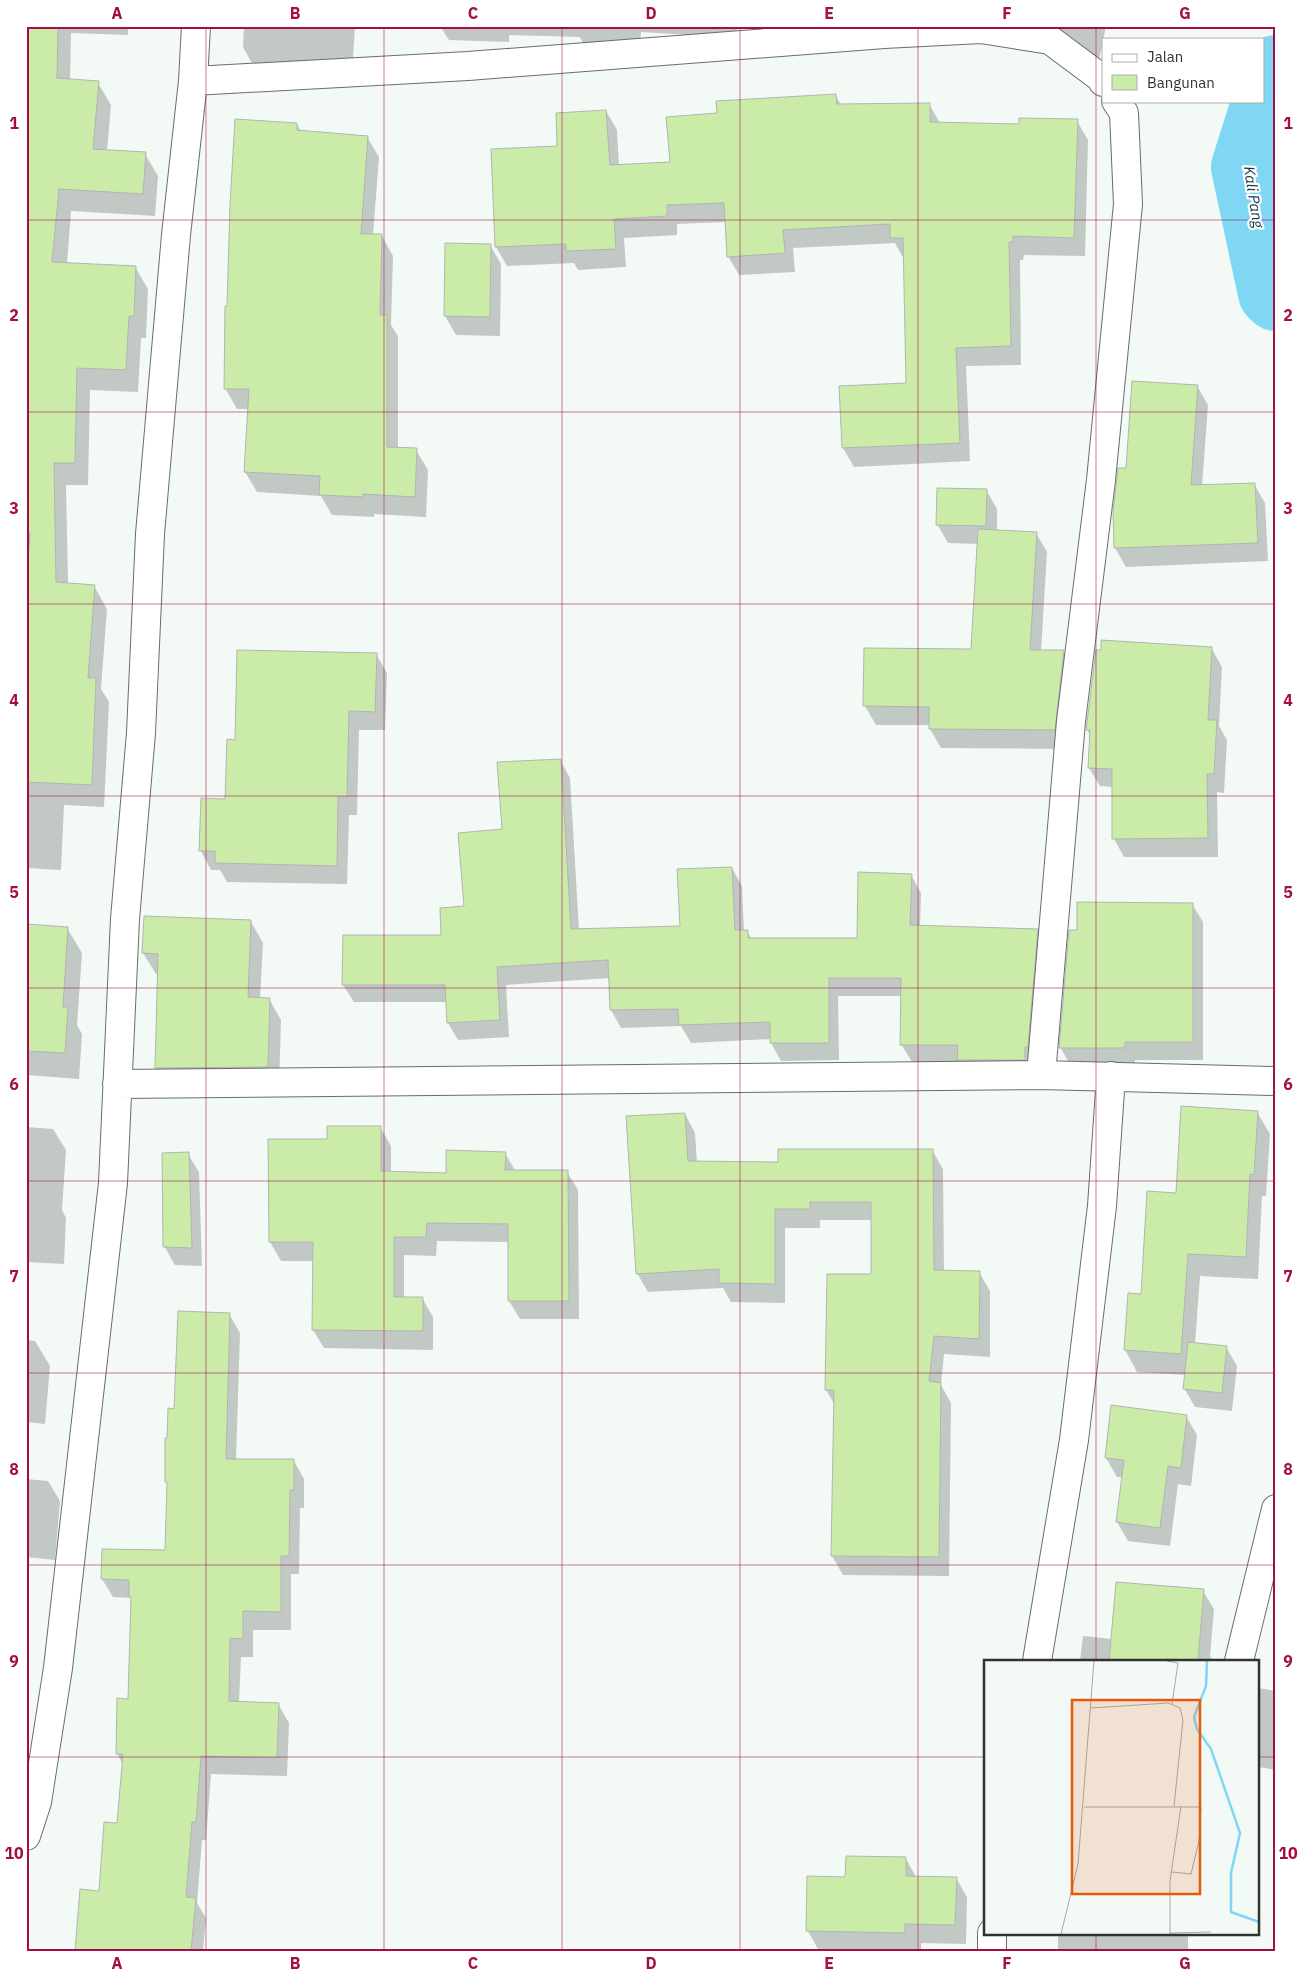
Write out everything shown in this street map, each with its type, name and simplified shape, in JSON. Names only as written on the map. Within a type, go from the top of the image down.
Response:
[{"type":"street","points":[[26,1836],[37,1802],[58,1668],[113,1183],[125,919],[141,733],[150,534],[176,235],[193,81],[196,26]]},
{"type":"street","points":[[193,81],[468,66],[884,34],[981,29],[1021,31],[1050,40],[1102,80]]},
{"type":"street","points":[[1041,1074],[1071,721],[1101,480],[1128,204],[1124,113],[1117,102]]},
{"type":"street","points":[[117,1084],[1041,1074],[1276,1081]]},
{"type":"street","points":[[1038,1660],[1074,1440],[1102,1206],[1111,1076]]},
{"type":"street","points":[[1239,1660],[1276,1509]]},
{"type":"street","points":[[992,1934],[992,1951]]},
{"type":"building","points":[[26,26],[58,26],[57,78],[99,81],[93,149],[146,152],[143,194],[59,189],[52,262],[136,266],[134,316],[129,316],[126,370],[77,368],[75,463],[54,463],[56,582],[95,585],[88,678],[96,678],[92,785],[26,782],[26,587],[30,533],[26,533]]},
{"type":"building","points":[[836,94],[837,104],[930,103],[930,122],[1019,124],[1019,118],[1078,119],[1074,238],[1013,236],[1013,242],[1009,242],[1011,346],[956,348],[960,443],[842,448],[839,386],[906,383],[903,238],[890,238],[890,224],[783,230],[785,253],[727,257],[724,203],[667,205],[667,216],[614,219],[616,249],[566,251],[566,244],[495,247],[491,149],[557,146],[556,113],[606,110],[610,165],[670,162],[666,117],[717,113],[716,101]]},
{"type":"building","points":[[235,119],[297,123],[297,130],[368,136],[361,234],[382,234],[380,315],[387,315],[387,447],[417,448],[415,497],[363,494],[363,497],[319,495],[320,476],[244,472],[249,389],[224,389],[225,306],[227,306]]},
{"type":"building","points":[[445,243],[491,244],[490,317],[444,316]]},
{"type":"building","points":[[1132,381],[1198,385],[1191,485],[1255,483],[1258,543],[1114,548],[1113,512],[1118,468],[1126,468]]},
{"type":"building","points":[[937,488],[987,489],[986,526],[936,525]]},
{"type":"building","points":[[978,529],[1037,532],[1030,650],[1064,650],[1055,730],[929,729],[929,707],[863,706],[864,648],[971,649]]},
{"type":"building","points":[[1101,640],[1212,647],[1208,720],[1217,720],[1214,774],[1207,774],[1208,838],[1112,839],[1112,769],[1088,768],[1090,730],[1086,730],[1096,650],[1101,650]]},
{"type":"building","points":[[237,650],[377,653],[375,712],[349,711],[347,797],[338,797],[337,866],[215,863],[215,851],[199,851],[201,798],[225,799],[227,739],[235,740]]},
{"type":"building","points":[[561,759],[571,929],[680,926],[677,869],[732,867],[735,930],[748,930],[748,938],[857,938],[858,872],[912,874],[910,925],[1038,929],[1028,1047],[1025,1047],[1025,1060],[957,1060],[958,1045],[900,1045],[901,978],[829,978],[829,1043],[770,1043],[770,1022],[679,1025],[678,1009],[610,1010],[608,960],[497,967],[500,1020],[447,1023],[445,985],[342,985],[343,935],[441,935],[440,908],[464,906],[458,833],[502,829],[497,762]]},
{"type":"building","points":[[1077,902],[1193,903],[1193,1042],[1125,1042],[1125,1048],[1059,1048],[1069,930],[1077,930]]},
{"type":"building","points":[[144,916],[251,920],[248,997],[270,998],[268,1067],[155,1068],[158,954],[142,953]]},
{"type":"building","points":[[26,924],[68,927],[63,1007],[68,1007],[65,1053],[26,1051]]},
{"type":"building","points":[[1181,1106],[1258,1111],[1254,1175],[1250,1174],[1246,1257],[1188,1254],[1181,1354],[1124,1350],[1128,1293],[1141,1294],[1147,1191],[1176,1193]]},
{"type":"building","points":[[685,1113],[688,1161],[778,1162],[778,1149],[933,1149],[934,1270],[980,1271],[979,1339],[934,1336],[929,1381],[941,1383],[939,1557],[831,1556],[834,1390],[825,1390],[827,1274],[870,1274],[871,1202],[810,1202],[810,1209],[775,1209],[775,1284],[719,1283],[719,1269],[636,1274],[626,1116]]},
{"type":"building","points":[[327,1126],[381,1126],[381,1171],[446,1173],[446,1150],[506,1152],[505,1170],[568,1170],[569,1301],[508,1301],[508,1224],[427,1223],[426,1237],[394,1237],[394,1297],[423,1297],[423,1331],[312,1330],[313,1242],[269,1242],[268,1139],[327,1139]]},
{"type":"building","points":[[189,1152],[192,1248],[163,1247],[162,1153]]},
{"type":"building","points":[[178,1311],[230,1313],[226,1459],[294,1459],[294,1490],[290,1490],[289,1556],[281,1556],[281,1612],[243,1611],[243,1639],[230,1638],[229,1701],[279,1703],[277,1758],[201,1756],[196,1822],[192,1822],[186,1897],[196,1898],[191,1951],[75,1951],[80,1889],[99,1891],[104,1822],[117,1823],[123,1754],[116,1754],[117,1698],[128,1699],[131,1597],[129,1597],[129,1580],[101,1579],[102,1549],[165,1550],[167,1482],[165,1482],[165,1438],[167,1438],[168,1408],[174,1409]]},
{"type":"building","points":[[1188,1342],[1227,1346],[1222,1393],[1183,1389]]},
{"type":"building","points":[[1111,1405],[1187,1415],[1181,1468],[1168,1466],[1160,1528],[1116,1522],[1124,1460],[1105,1458]]},
{"type":"building","points":[[1116,1582],[1204,1589],[1198,1660],[1109,1660]]},
{"type":"building","points":[[846,1856],[906,1857],[906,1876],[957,1877],[955,1925],[905,1924],[905,1933],[806,1931],[807,1876],[845,1877]]},
{"type":"waterway","name":"Kali Pang","points":[[1276,69],[1245,167],[1272,293],[1276,297]]}]
